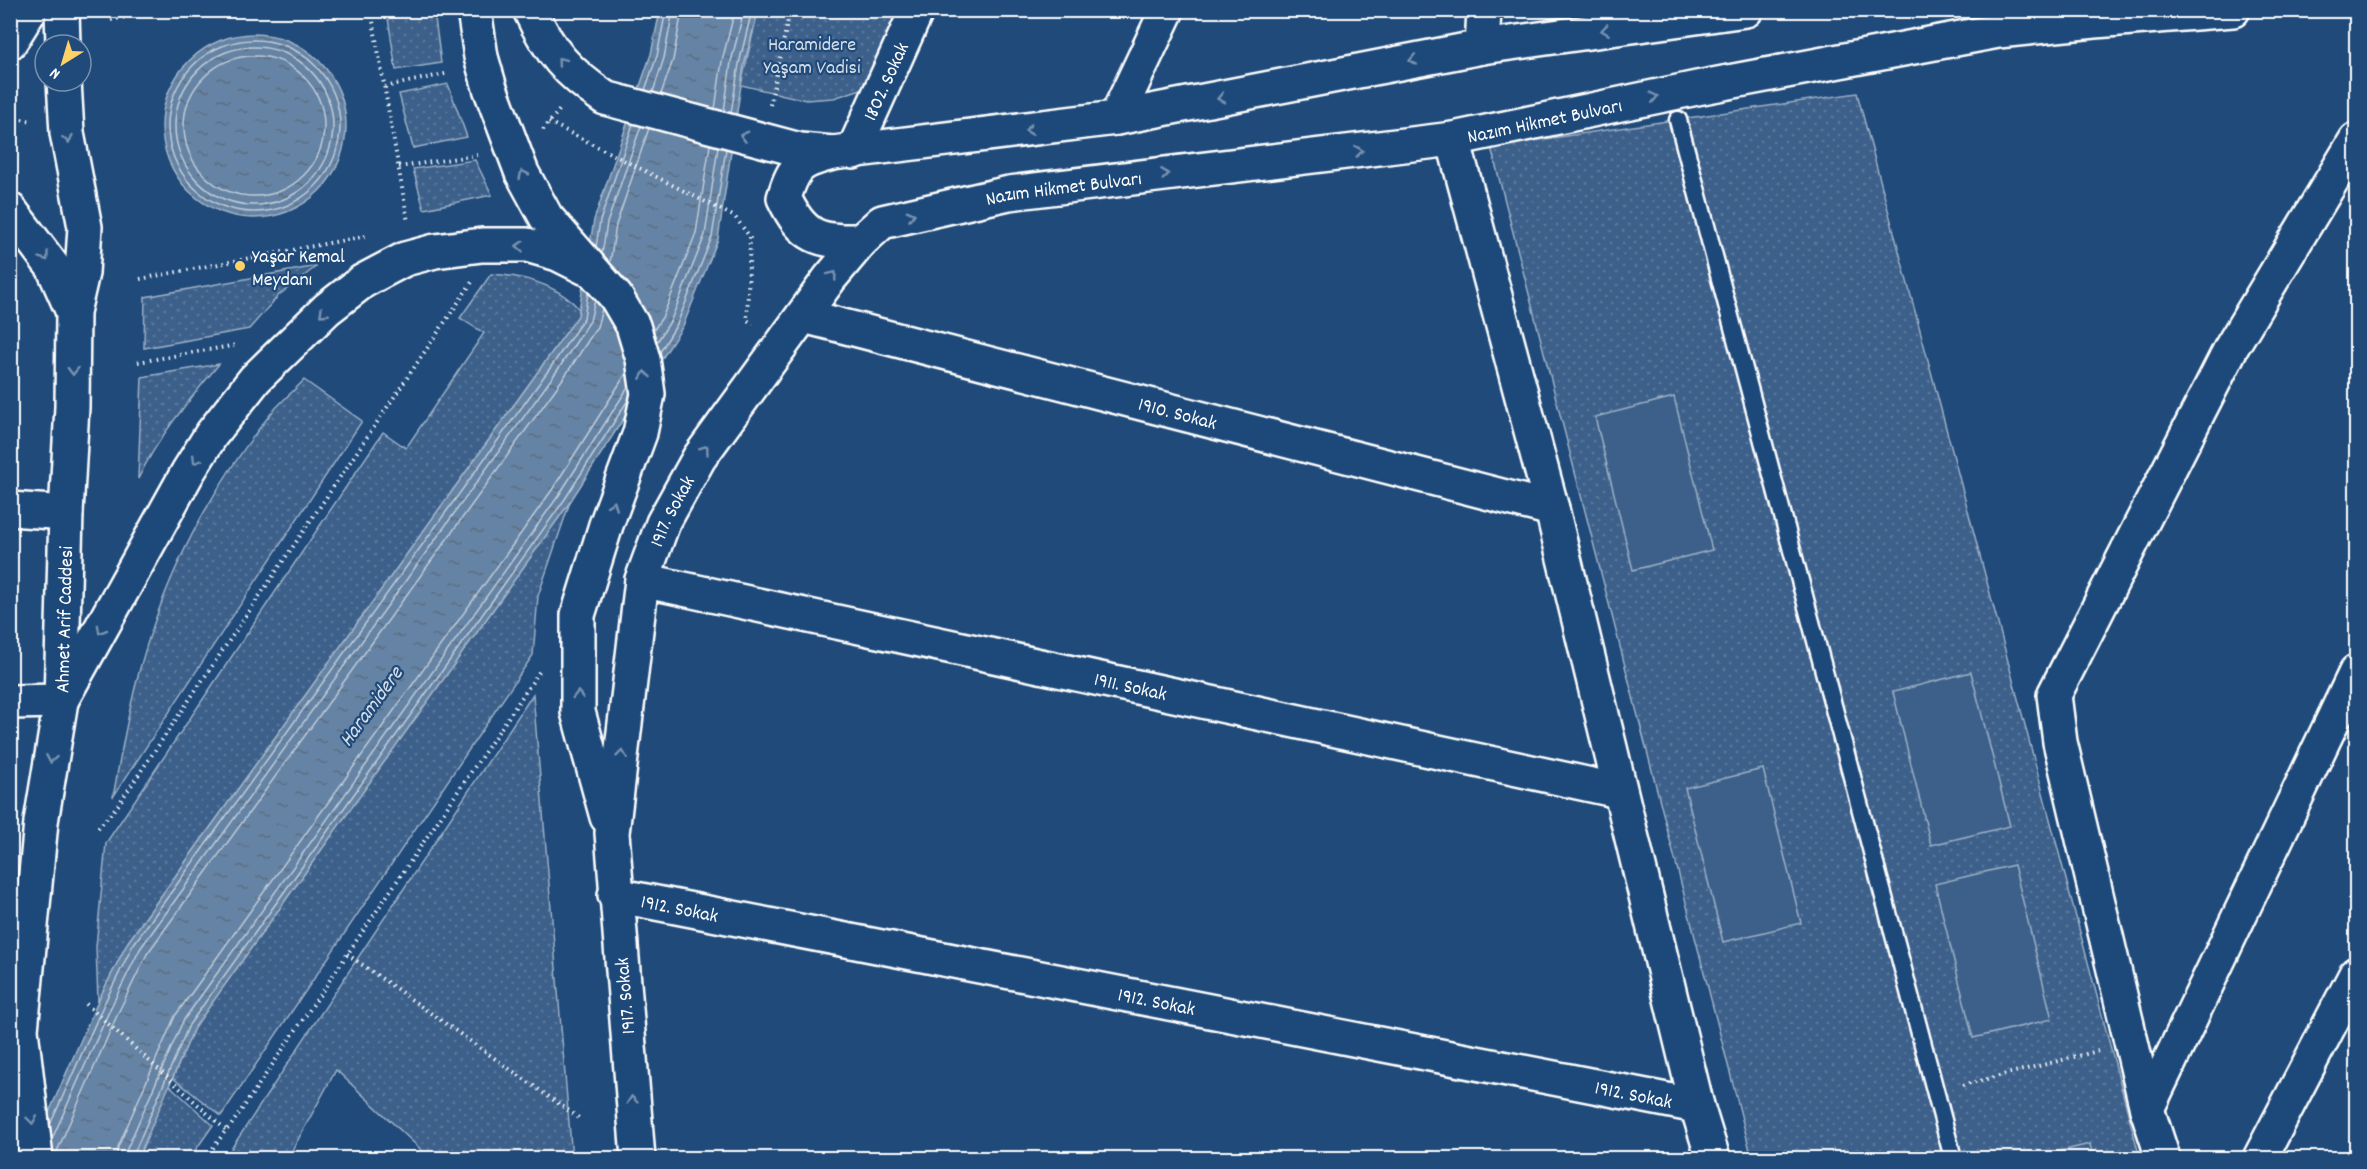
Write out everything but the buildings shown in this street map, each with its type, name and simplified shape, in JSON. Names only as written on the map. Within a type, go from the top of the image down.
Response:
[{"type":"main road","points":[[10,42],[30,10]]},
{"type":"main road","points":[[62,10],[63,33]]},
{"type":"main road","name":"1917. Sokak","points":[[474,10],[484,67],[522,173],[546,217],[616,297],[633,326],[642,358],[648,394],[640,433],[606,525],[578,615],[578,712],[612,833]]},
{"type":"main road","points":[[530,10],[558,60],[580,81],[605,98],[801,150],[843,152]]},
{"type":"main road","name":"1802. Sokak","points":[[843,152],[917,10]]},
{"type":"main road","points":[[1116,118],[1167,10]]},
{"type":"main road","points":[[1482,47],[1484,10]]},
{"type":"main road","points":[[861,241],[829,242],[813,235],[796,220],[784,198],[790,177],[809,159],[843,152],[1116,118],[1482,47],[1746,10]]},
{"type":"main road","name":"Nazım Hikmet Bulvarı","points":[[861,241],[882,222],[1009,194],[1453,139],[1697,88],[1997,21],[2095,21],[2233,10]]},
{"type":"main road","name":"Ahmet Arif Caddesi","points":[[36,1158],[21,1030],[41,822],[61,701],[66,513],[72,407],[73,312],[82,273],[85,227],[67,133],[65,93]]},
{"type":"main road","points":[[1453,139],[1552,509],[1697,1106],[1713,1158]]},
{"type":"main road","points":[[2163,1158],[2147,1109],[2060,742],[2054,695],[2231,348],[2356,140]]},
{"type":"main road","points":[[10,210],[53,267],[73,312]]},
{"type":"main road","name":"1917. Sokak","points":[[638,1158],[615,895],[612,833],[642,580],[663,523],[699,458],[861,241]]},
{"type":"main road","points":[[10,702],[61,701],[188,472],[211,435],[255,379],[327,309],[363,281],[405,259],[435,251],[482,244],[527,246],[558,254],[595,272]]},
{"type":"main road","name":"1910. Sokak","points":[[804,316],[1552,509]]},
{"type":"main road","points":[[10,509],[66,513]]},
{"type":"main road","name":"1911. Sokak","points":[[642,580],[1619,791]]},
{"type":"main road","points":[[2147,1109],[2356,672]]},
{"type":"main road","name":"1912. Sokak","points":[[615,895],[1697,1106]]},
{"type":"main road","points":[[2260,1158],[2356,974]]},
{"type":"lane","points":[[1678,120],[1953,1158]]},
{"type":"path","points":[[111,20],[162,10]]},
{"type":"path","points":[[384,10],[371,12],[409,224]]},
{"type":"path","points":[[762,141],[790,10]]},
{"type":"path","points":[[385,87],[452,72]]},
{"type":"path","points":[[539,134],[561,107]]},
{"type":"path","points":[[10,134],[12,118],[33,122]]},
{"type":"path","points":[[549,122],[735,217],[750,237],[747,320],[756,327]]},
{"type":"path","points":[[399,167],[483,154]]},
{"type":"path","points":[[140,279],[367,236]]},
{"type":"path","points":[[98,828],[125,795],[473,281]]},
{"type":"path","points":[[138,362],[244,344]]},
{"type":"path","points":[[206,1158],[225,1130],[230,1127],[544,663]]},
{"type":"path","points":[[347,954],[579,1118]]},
{"type":"path","points":[[86,1004],[225,1130]]},
{"type":"path","points":[[1937,1092],[2131,1043]]},
{"type":"green space","points":[[422,10],[434,11],[441,63],[396,70],[388,18]]},
{"type":"green space","name":"Haramidere Yaşam Vadisi","points":[[758,11],[903,11],[874,79],[861,89],[834,98],[806,100],[741,85]]},
{"type":"green space","points":[[448,84],[467,137],[413,148],[399,94]]},
{"type":"green space","points":[[1857,93],[2140,1158],[1752,1158],[1491,147]]},
{"type":"green space","points":[[475,160],[492,195],[424,209],[413,169]]},
{"type":"green space","points":[[317,266],[279,295],[249,329],[144,348],[145,297]]},
{"type":"green space","points":[[491,274],[528,279],[550,287],[561,293],[579,309],[578,316],[128,942],[98,1001],[96,947],[106,843],[383,432],[406,448],[484,333],[460,318]]},
{"type":"green space","points":[[219,364],[185,405],[146,463],[138,479],[142,377]]},
{"type":"green space","points":[[304,380],[362,421],[113,797],[139,672],[161,603],[173,574],[216,492],[250,440],[273,411]]},
{"type":"green space","points":[[1674,397],[1712,550],[1633,570],[1595,417]]},
{"type":"green space","points":[[570,502],[538,596],[533,655],[221,1116],[173,1078],[194,1028]]},
{"type":"green space","points":[[1971,672],[2010,826],[1931,845],[1893,692]]},
{"type":"green space","points":[[533,694],[572,1158],[430,1158],[336,1070],[288,1158],[225,1158]]},
{"type":"green space","points":[[1763,769],[1801,923],[1723,942],[1685,788]]},
{"type":"green space","points":[[2014,865],[2052,1019],[1973,1038],[1935,884]]},
{"type":"green space","points":[[98,1020],[213,1125],[190,1158],[120,1158]]},
{"type":"green space","points":[[2090,1144],[2093,1158],[2032,1158]]},
{"type":"water","name":"Haramidere","points":[[660,11],[758,11],[744,65],[718,239],[683,326],[570,502],[194,1028],[138,1158],[29,1158],[98,1001],[128,942],[578,316],[594,220],[651,54]]},
{"type":"water","points":[[254,34],[272,35],[289,41],[305,49],[319,61],[331,75],[339,91],[345,108],[345,144],[339,161],[331,177],[319,191],[305,203],[289,211],[272,217],[254,218],[236,217],[219,211],[203,203],[189,191],[177,177],[169,161],[163,144],[162,126],[163,108],[169,91],[177,75],[189,61],[203,49],[219,41],[236,35]]},
{"type":"place","name":"Yaşar Kemal Meydanı","points":[[240,266]]}]
